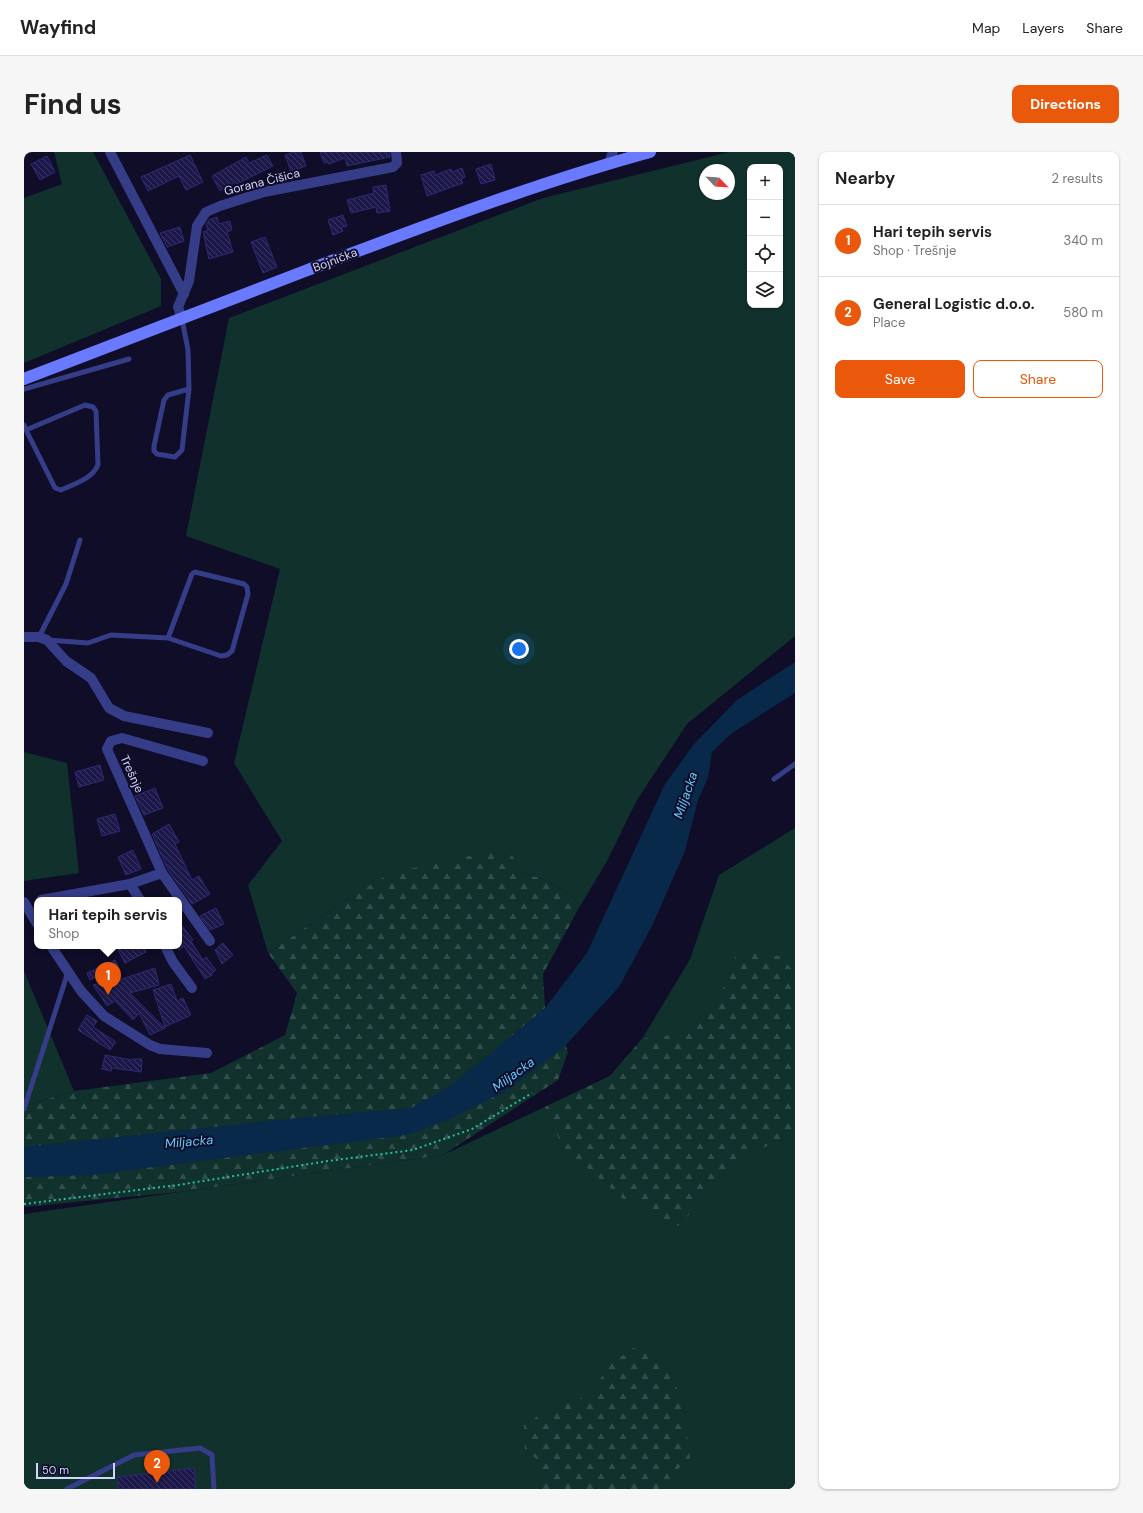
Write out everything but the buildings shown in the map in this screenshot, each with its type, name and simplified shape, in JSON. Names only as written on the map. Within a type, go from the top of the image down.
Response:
[{"type":"main road","name":"Bojnička","points":[[24,379],[383,241],[611,158],[650,152]]},
{"type":"street","points":[[110,152],[184,294]]},
{"type":"street","name":"Gorana Čišica","points":[[182,319],[178,307],[189,281],[197,226],[206,212],[264,192],[393,167],[397,163],[396,152]]},
{"type":"street","points":[[24,637],[43,639],[66,661],[91,678],[102,698],[114,712],[124,716],[208,733]]},
{"type":"street","name":"Trešnje","points":[[162,873],[107,749],[108,745],[116,738],[122,738],[203,761]]},
{"type":"street","points":[[58,897],[130,884],[162,873],[179,897]]},
{"type":"street","points":[[130,884],[138,897]]},
{"type":"street","points":[[34,901],[24,902],[34,919]]},
{"type":"street","points":[[182,901],[210,941]]},
{"type":"street","points":[[53,949],[81,991],[104,1016],[139,1040],[160,1049],[207,1053]]},
{"type":"street","points":[[166,949],[173,962],[192,988]]},
{"type":"lane","points":[[182,319],[188,350],[189,389],[182,450],[175,457],[157,454],[154,451],[154,446],[164,400],[168,395],[189,389]]},
{"type":"lane","points":[[24,389],[129,359]]},
{"type":"lane","points":[[85,405],[93,407],[96,411],[98,465],[95,471],[91,475],[58,490],[55,488],[25,428],[85,405]]},
{"type":"lane","points":[[80,540],[66,584],[43,639],[88,643],[111,635],[168,638],[221,656],[227,655],[232,651],[248,594],[247,587],[244,584],[195,572],[192,574],[168,638]]},
{"type":"lane","points":[[774,779],[795,764]]},
{"type":"lane","points":[[24,1109],[68,971]]},
{"type":"lane","points":[[67,1489],[134,1455],[200,1448],[212,1455],[214,1489]]},
{"type":"path","points":[[24,1204],[178,1185],[328,1161],[413,1150],[472,1129],[532,1093]]},
{"type":"green space","points":[[54,152],[93,152],[161,279],[161,306],[24,363],[24,198],[62,184]]},
{"type":"green space","points":[[729,152],[795,152],[795,636],[687,724],[637,800],[606,863],[580,906],[568,894],[553,884],[521,872],[353,895],[268,953],[248,885],[282,841],[234,763],[280,569],[186,536],[229,318],[543,198]]},
{"type":"green space","points":[[24,752],[67,763],[79,873],[24,881]]},
{"type":"green space","points":[[795,828],[795,1489],[24,1489],[24,1214],[443,1155],[610,1076],[642,1039],[690,959],[719,875]]},
{"type":"green space","points":[[510,851],[521,872],[553,884],[568,894],[580,906],[543,974],[545,1008],[558,1024],[568,1052],[558,1080],[443,1155],[179,1192],[24,1207],[24,1106],[74,1091],[211,1073],[285,1035],[297,993],[268,953],[353,895],[391,873],[478,854]]},
{"type":"green space","points":[[738,950],[780,956],[795,973],[795,1123],[789,1138],[739,1157],[679,1226],[622,1198],[562,1146],[545,1107],[610,1076],[642,1039],[683,1033],[720,997]]},
{"type":"green space","points":[[24,971],[74,1091],[24,1106]]},
{"type":"green space","points":[[633,1348],[652,1351],[668,1371],[682,1398],[690,1458],[676,1471],[668,1473],[673,1489],[537,1489],[542,1481],[541,1463],[525,1449],[524,1425],[552,1407],[578,1400],[592,1390],[611,1364]]},
{"type":"water","name":"Miljacka","points":[[795,662],[795,693],[732,733],[712,752],[708,778],[698,800],[685,851],[652,926],[619,987],[566,1045],[508,1090],[448,1120],[406,1135],[91,1175],[24,1177],[24,1147],[297,1118],[411,1108],[452,1085],[545,1008],[587,953],[665,784],[694,744],[737,700]]},
{"type":"place","name":"Hari tepih servis","points":[[108,995]]},
{"type":"place","name":"General Logistic d.o.o.","points":[[157,1483]]}]
